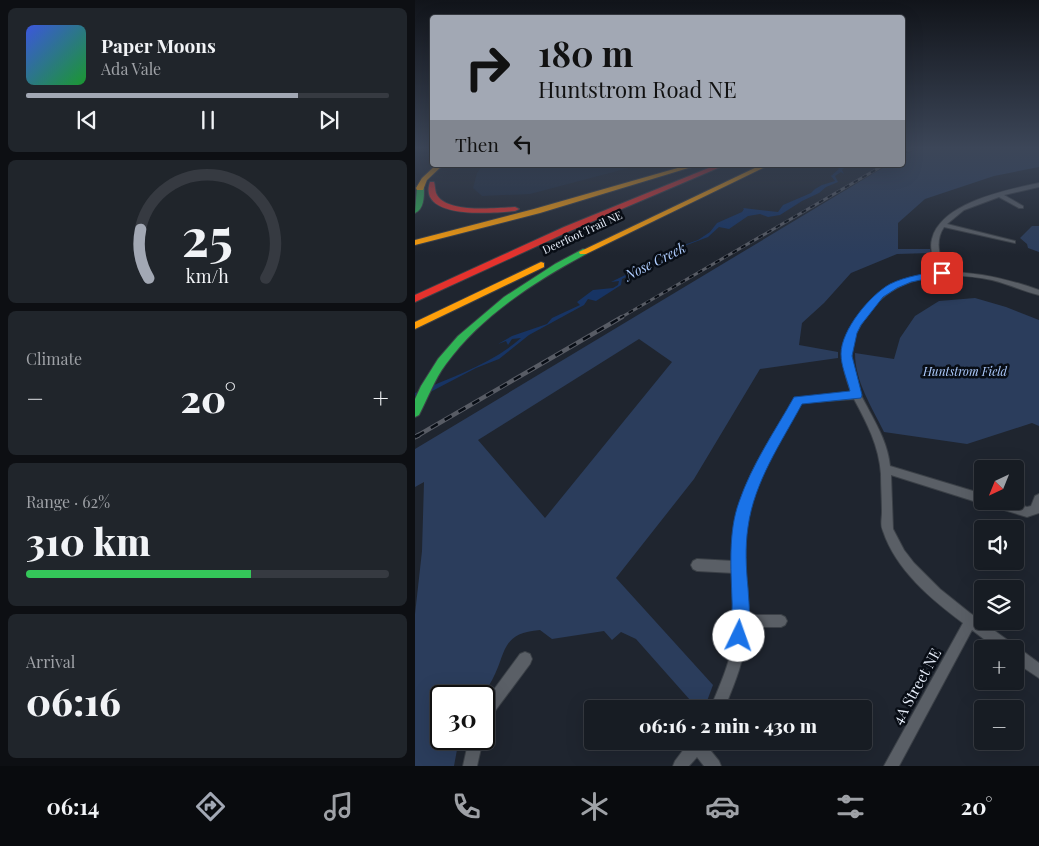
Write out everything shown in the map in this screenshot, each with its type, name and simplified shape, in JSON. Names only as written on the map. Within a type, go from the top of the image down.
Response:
[{"type":"main road","points":[[432,184],[433,196],[441,203],[458,209],[486,211],[514,209],[626,184]]},
{"type":"main road","points":[[415,243],[632,184]]},
{"type":"main road","name":"Deerfoot Trail NE","points":[[415,299],[550,236],[674,184]]},
{"type":"main road","name":"Deerfoot Trail NE","points":[[415,326],[692,194],[718,184]]},
{"type":"main road","points":[[415,412],[427,384],[453,349],[503,302],[547,272],[597,245],[726,184]]},
{"type":"main road","points":[[415,211],[419,200],[418,191]]},
{"type":"street","points":[[942,273],[935,251],[935,239],[941,224],[953,214],[967,207],[1000,195],[1039,185]]},
{"type":"street","points":[[1000,195],[1021,207]]},
{"type":"street","points":[[941,224],[1013,242]]},
{"type":"street","points":[[995,640],[970,622],[930,587],[901,555],[887,530],[883,452],[874,424],[857,395],[847,356],[847,346],[851,333],[863,314],[880,295],[894,286],[927,275],[942,273],[993,278],[1039,293]]},
{"type":"street","points":[[721,700],[737,651],[741,621],[739,567],[741,528],[745,502],[763,464],[799,400],[857,395]]},
{"type":"street","points":[[885,469],[974,495]]},
{"type":"street","points":[[1020,510],[1027,512],[1035,510],[1039,499]]},
{"type":"street","points":[[697,565],[739,567]]},
{"type":"street","points":[[741,621],[781,621]]},
{"type":"street","name":"4A Street NE","points":[[891,766],[970,622]]},
{"type":"street","points":[[495,699],[525,659]]},
{"type":"street","points":[[1024,660],[1039,671]]},
{"type":"street","points":[[470,766],[474,750]]},
{"type":"street","points":[[680,766],[693,750]]},
{"type":"street","points":[[703,750],[713,766]]},
{"type":"shaded area","points":[[474,184],[569,184],[530,194],[482,196],[473,188]]},
{"type":"green space","points":[[856,184],[971,184],[925,199],[898,223],[898,249],[930,249],[931,253],[897,254],[851,273],[824,303],[802,323],[799,345],[838,352],[838,358],[760,369],[694,479],[616,578],[713,685],[707,700],[690,700],[636,639],[621,632],[612,640],[604,631],[552,639],[540,630],[526,632],[510,641],[505,648],[489,685],[430,685],[430,750],[457,750],[454,766],[415,766],[415,614],[422,551],[424,482],[415,487],[415,449]],"holes":[[[639,339],[672,362],[545,518],[478,440]]]},
{"type":"green space","points":[[1032,226],[1039,226],[1039,252],[1028,248],[1027,244],[1020,238]]},
{"type":"green space","name":"Huntstrom Field","points":[[975,298],[1006,307],[1039,320],[1039,426],[1032,423],[967,444],[884,432],[861,384],[855,353],[894,359],[900,338],[915,316],[939,301]]},
{"type":"water","name":"Nose Creek","points":[[834,184],[780,215],[768,217],[760,214],[748,216],[729,229],[719,227],[708,237],[679,248],[649,265],[651,270],[648,266],[622,279],[621,285],[596,301],[588,299],[584,305],[529,335],[499,359],[476,368],[415,400],[415,393],[484,363],[521,338],[512,339],[508,345],[506,341],[498,344],[512,336],[547,324],[552,318],[580,305],[577,302],[593,290],[613,288],[618,285],[619,281],[611,282],[658,259],[667,251],[698,240],[710,232],[717,223],[742,212],[743,208],[778,212],[783,205],[811,193],[822,185]]},
{"type":"railway","points":[[620,318],[852,184]]},
{"type":"railway","points":[[417,436],[622,317]]},
{"type":"traffic: fast","points":[[415,211],[420,200],[420,188]]},
{"type":"traffic: fast","points":[[415,412],[426,386],[442,361],[484,318],[533,281],[583,252]]},
{"type":"traffic: slow","points":[[420,188],[422,184]]},
{"type":"traffic: slow","points":[[415,243],[631,184]]},
{"type":"traffic: slow","points":[[583,252],[727,184]]},
{"type":"traffic: slow","points":[[415,326],[541,265]]},
{"type":"traffic: jam","points":[[432,184],[433,195],[439,202],[447,206],[471,211],[515,209]]},
{"type":"traffic: jam","points":[[415,299],[567,229],[677,184]]},
{"type":"route","points":[[739,636],[741,621],[739,567],[741,528],[745,502],[763,464],[799,400],[857,395],[847,356],[847,346],[851,333],[857,323],[880,295],[894,286],[909,280],[942,273]]}]
